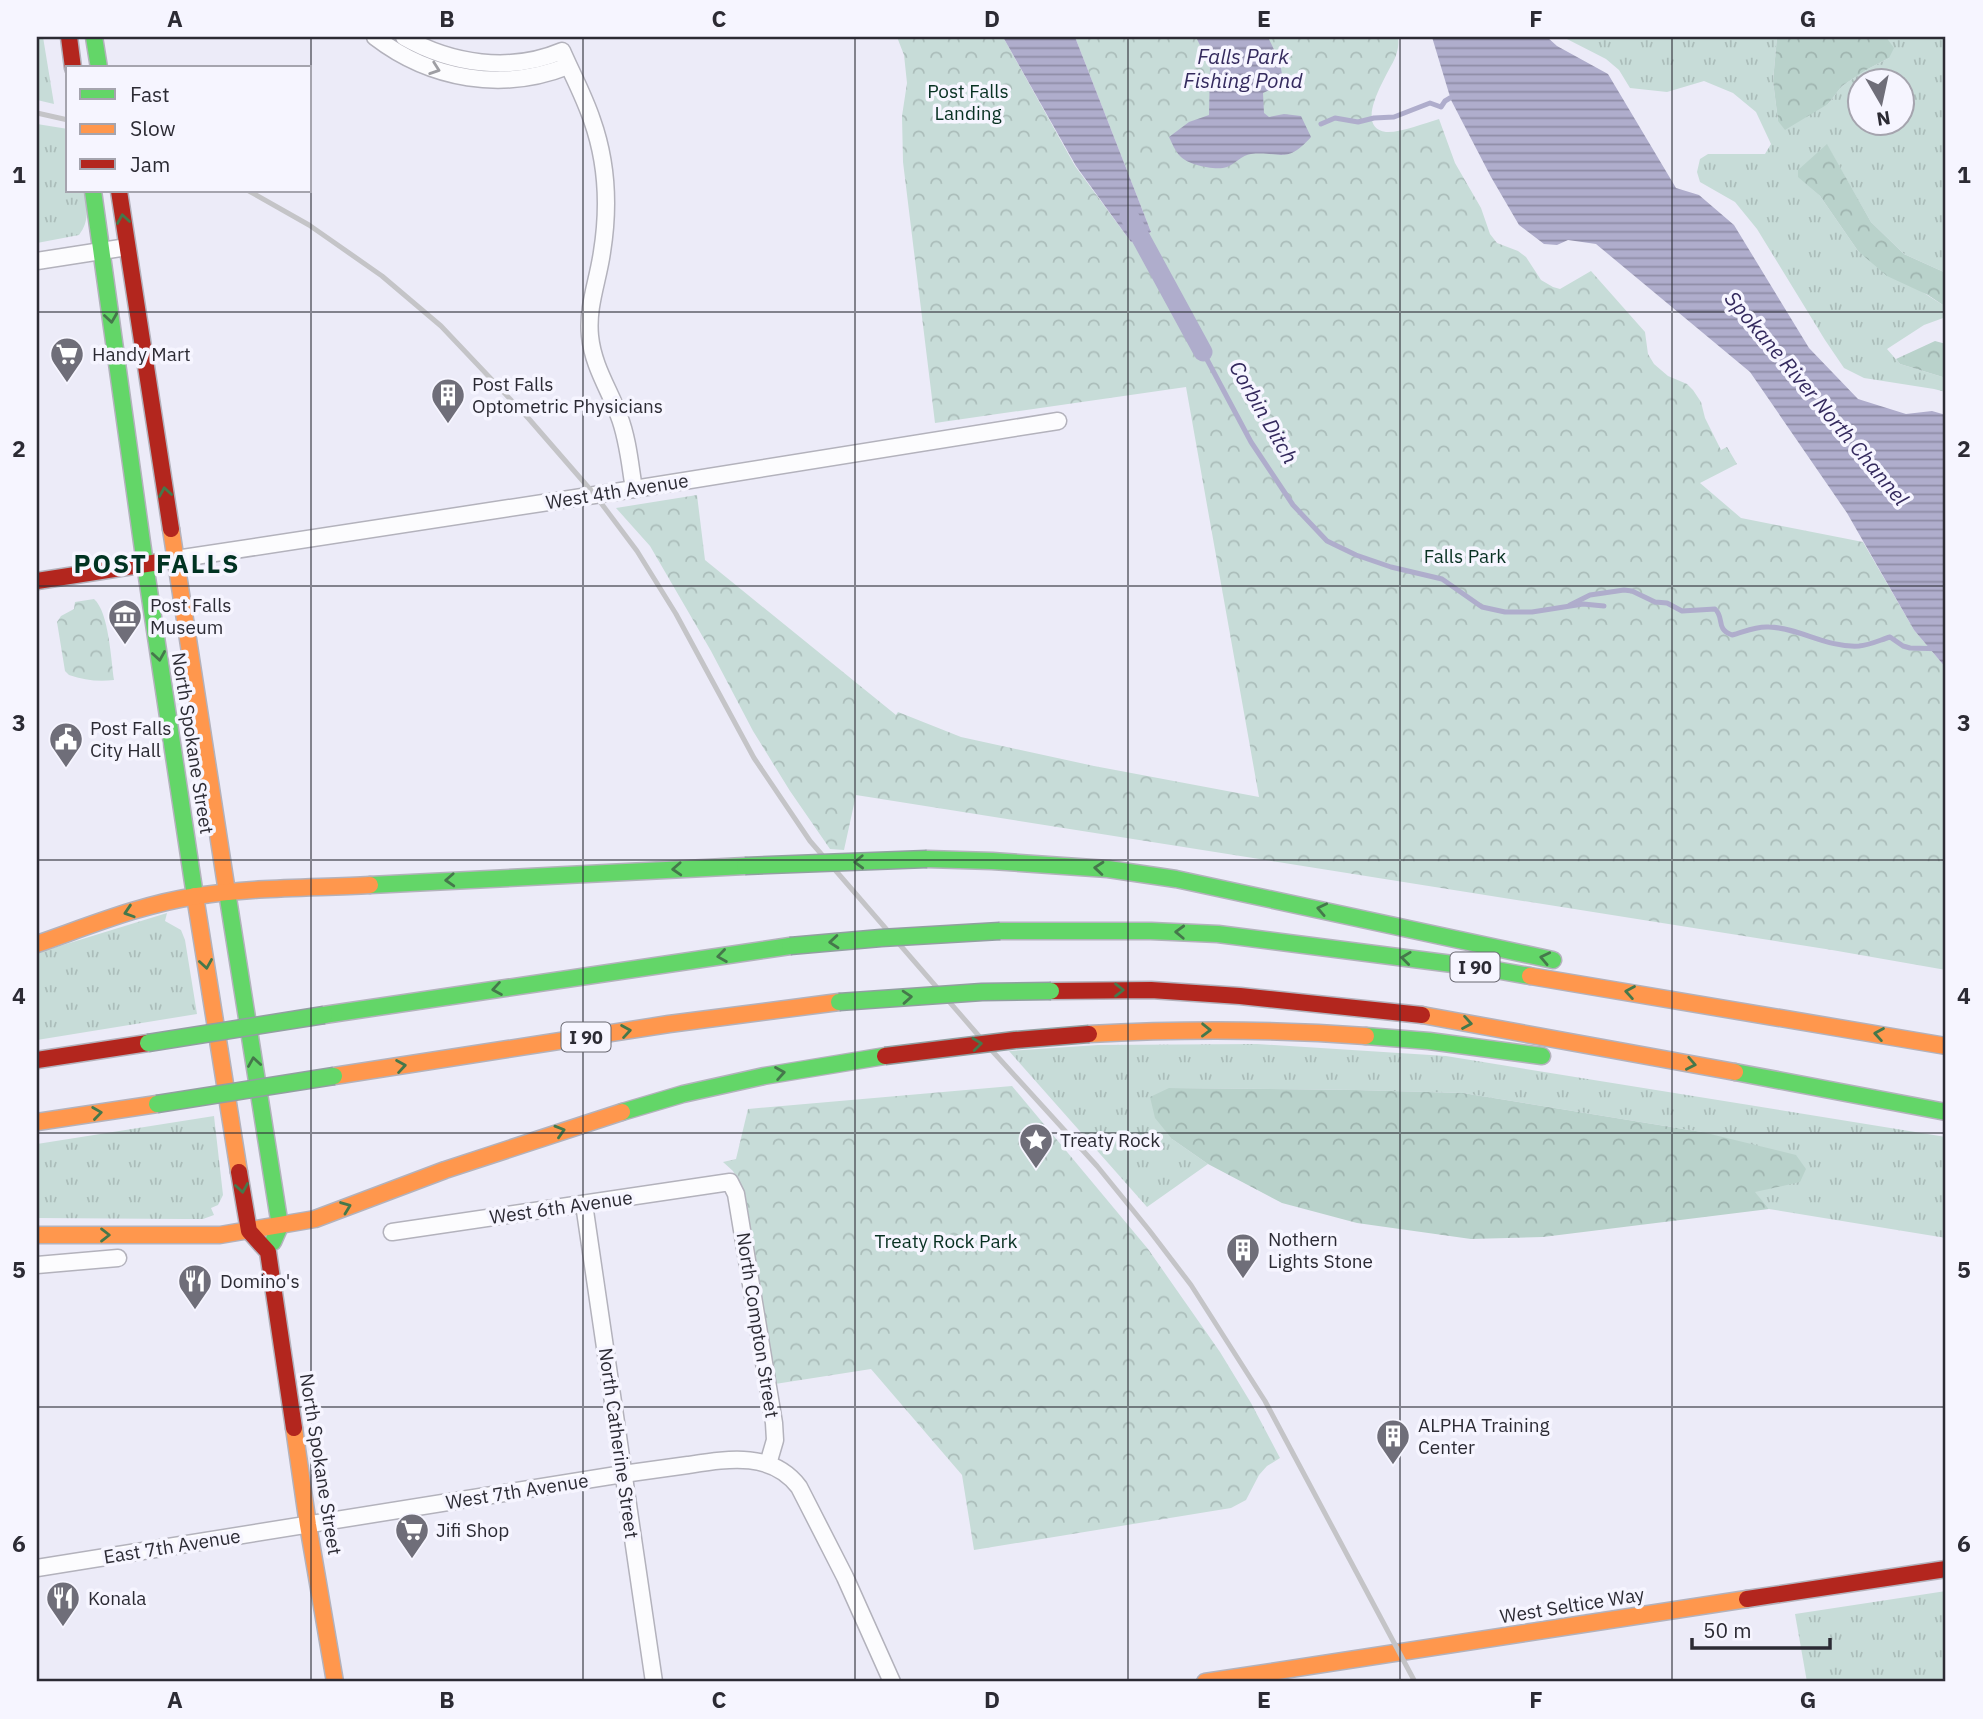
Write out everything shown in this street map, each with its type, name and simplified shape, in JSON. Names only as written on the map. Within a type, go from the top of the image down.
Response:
[{"type":"main road","points":[[68,37],[74,66]]},
{"type":"main road","points":[[94,37],[99,66]]},
{"type":"main road","name":"North Spokane Street","points":[[93,192],[145,564],[249,1231]]},
{"type":"main road","name":"North Spokane Street","points":[[118,192],[280,1226]]},
{"type":"main road","points":[[37,581],[176,559]]},
{"type":"main road","points":[[37,944],[135,910],[227,891],[927,859],[1108,869],[1176,879],[1562,962]]},
{"type":"main road","name":"I 90","points":[[37,1060],[790,946],[1000,931],[1218,934],[1485,968],[1946,1046]]},
{"type":"main road","points":[[1630,977],[1801,1021]]},
{"type":"main road","name":"I 90","points":[[37,1122],[681,1023],[839,1002],[1051,990],[1151,990],[1240,996],[1420,1015],[1598,1046],[1946,1114]]},
{"type":"main road","points":[[37,1235],[219,1236],[280,1226],[315,1219],[544,1136],[683,1094],[764,1076],[885,1056],[1014,1040],[1155,1029],[1342,1034],[1559,1058]]},
{"type":"main road","points":[[1648,1072],[1946,1114]]},
{"type":"main road","points":[[249,1231],[268,1252],[280,1226]]},
{"type":"main road","name":"North Spokane Street","points":[[268,1252],[308,1525],[335,1682]]},
{"type":"main road","name":"West Seltice Way","points":[[1205,1682],[1946,1569]]},
{"type":"street","points":[[375,37],[417,62],[474,79],[502,80],[546,74],[565,58]]},
{"type":"street","points":[[404,37],[437,53],[480,62],[565,58]]},
{"type":"street","points":[[565,58],[592,120],[601,151],[606,218],[589,309],[591,346],[597,367],[623,425],[634,489]]},
{"type":"street","points":[[37,261],[127,247]]},
{"type":"street","name":"West 4th Avenue","points":[[176,559],[1058,421]]},
{"type":"street","name":"West 6th Avenue","points":[[393,1232],[730,1182]]},
{"type":"street","name":"North Compton Street","points":[[730,1182],[736,1194],[774,1423],[775,1440],[768,1464]]},
{"type":"street","name":"North Catherine Street","points":[[584,1204],[654,1682]]},
{"type":"street","points":[[37,1265],[118,1258]]},
{"type":"street","name":"West 7th Avenue","points":[[308,1525],[729,1459],[748,1459],[768,1464]]},
{"type":"street","points":[[768,1464],[793,1479],[804,1495],[845,1577],[892,1682]]},
{"type":"street","name":"East 7th Avenue","points":[[37,1568],[308,1525]]},
{"type":"green space","points":[[37,37],[43,37],[54,104],[37,100]]},
{"type":"green space","name":"Falls Park","points":[[897,37],[1003,37],[1075,166],[1131,242],[1151,232],[1075,37],[1398,37],[1396,55],[1380,87],[1372,111],[1372,121],[1376,128],[1392,132],[1439,119],[1455,163],[1481,208],[1490,234],[1497,243],[1526,257],[1541,280],[1553,287],[1560,289],[1591,271],[1645,332],[1648,354],[1654,364],[1668,376],[1687,384],[1693,390],[1701,402],[1705,418],[1721,450],[1727,447],[1737,464],[1700,483],[1741,518],[1863,542],[1914,630],[1946,668],[1946,970],[856,795],[844,850],[830,849],[753,731],[711,651],[650,546],[616,508],[697,495],[705,560],[896,715],[898,712],[961,737],[1094,766],[1259,797],[1186,387],[935,423],[903,162],[902,116],[907,83],[904,55]]},
{"type":"green space","points":[[1563,37],[1777,37],[1773,81],[1778,121],[1828,104],[1846,83],[1846,136],[1916,136],[1916,66],[1874,66],[1889,58],[1886,37],[1946,37],[1946,273],[1904,254],[1871,222],[1827,145],[1798,171],[1799,177],[1820,196],[1858,251],[1946,307],[1946,317],[1924,325],[1887,349],[1900,364],[1946,378],[1946,392],[1864,378],[1844,368],[1757,229],[1735,202],[1700,182],[1697,172],[1700,159],[1708,154],[1765,154],[1771,144],[1756,112],[1733,93],[1704,81],[1667,92],[1630,88],[1619,70],[1606,59]]},
{"type":"green space","points":[[1777,37],[1886,37],[1894,48],[1889,58],[1874,66],[1846,66],[1846,83],[1828,104],[1785,130],[1778,121],[1773,81]]},
{"type":"green space","points":[[37,124],[66,129],[66,192],[84,192],[87,214],[79,235],[37,243]]},
{"type":"green space","points":[[1827,144],[1871,222],[1904,254],[1946,273],[1946,307],[1928,295],[1887,276],[1858,251],[1820,196],[1798,177],[1798,170]]},
{"type":"green space","points":[[1935,341],[1946,344],[1946,378],[1900,364],[1896,359]]},
{"type":"green space","points":[[94,599],[106,625],[114,680],[86,679],[69,675],[65,671],[57,622],[61,616],[74,609],[75,602]]},
{"type":"green space","points":[[167,913],[165,921],[181,930],[185,940],[197,1014],[37,1040],[37,953]]},
{"type":"green space","points":[[1257,1044],[1446,1056],[1946,1137],[1946,1238],[1769,1209],[1702,1132],[1463,1093],[1169,1088],[1172,1139],[1208,1164],[1147,1207],[1009,1051],[1098,1045]]},
{"type":"green space","name":"Treaty Rock Park","points":[[1012,1086],[1148,1249],[1220,1352],[1251,1403],[1280,1458],[1259,1475],[1246,1500],[1231,1508],[974,1550],[962,1475],[871,1369],[775,1384],[743,1193],[733,1171],[723,1162],[736,1159],[748,1109]]},
{"type":"green space","points":[[1169,1088],[1463,1093],[1702,1132],[1796,1155],[1806,1169],[1800,1182],[1755,1192],[1769,1209],[1543,1237],[1471,1239],[1357,1223],[1282,1203],[1208,1164],[1172,1139],[1155,1118],[1150,1097]]},
{"type":"green space","points":[[214,1116],[223,1195],[218,1205],[211,1208],[214,1215],[203,1219],[37,1218],[37,1144]]},
{"type":"green space","points":[[1946,1591],[1946,1682],[1807,1682],[1795,1614]]},
{"type":"water","points":[[1003,37],[1075,37],[1151,232],[1131,242],[1076,166]]},
{"type":"water","name":"Falls Park Fishing Pond","points":[[1196,37],[1268,37],[1280,66],[1282,84],[1263,93],[1264,113],[1269,117],[1284,114],[1301,116],[1311,137],[1289,154],[1251,154],[1222,168],[1195,164],[1180,156],[1169,137],[1189,122],[1209,115],[1210,66]]},
{"type":"water","name":"Spokane River North Channel","points":[[1432,37],[1547,37],[1557,46],[1608,74],[1676,188],[1699,195],[1734,225],[1809,348],[1858,399],[1906,414],[1932,411],[1946,415],[1946,668],[1914,630],[1847,513],[1750,372],[1596,244],[1568,240],[1557,245],[1544,244],[1519,225],[1451,100]]},
{"type":"waterway","points":[[1321,124],[1335,118],[1358,122],[1394,117],[1430,103],[1441,107],[1450,98]]},
{"type":"waterway","name":"Corbin Ditch","points":[[1129,216],[1203,352]]},
{"type":"waterway","name":"Corbin Ditch","points":[[1203,352],[1251,442],[1293,505],[1327,541],[1391,567],[1442,579],[1482,607],[1505,612],[1532,612],[1583,604],[1604,606]]},
{"type":"waterway","points":[[1570,605],[1590,595],[1624,590],[1655,602],[1667,603],[1682,611],[1715,609],[1722,627],[1732,635],[1754,628],[1769,627],[1847,646],[1863,645],[1890,637],[1910,648],[1946,649]]},
{"type":"railway","points":[[37,113],[66,120]]},
{"type":"railway","points":[[251,192],[309,225],[382,276],[441,326],[529,419],[595,495],[637,551],[676,614],[754,758],[810,841],[985,1043],[1097,1166],[1191,1285],[1265,1401],[1415,1682]]},
{"type":"traffic: fast","points":[[94,37],[99,66]]},
{"type":"traffic: fast","points":[[93,192],[195,896]]},
{"type":"traffic: fast","points":[[927,859],[1108,869],[1176,879],[1553,960]]},
{"type":"traffic: fast","points":[[745,866],[927,859]]},
{"type":"traffic: fast","points":[[370,885],[745,866]]},
{"type":"traffic: fast","points":[[227,892],[280,1226],[273,1242]]},
{"type":"traffic: fast","points":[[1000,931],[1218,934],[1530,976]]},
{"type":"traffic: fast","points":[[790,946],[1000,931]]},
{"type":"traffic: fast","points":[[324,1015],[790,946]]},
{"type":"traffic: fast","points":[[839,1002],[982,992],[1051,991]]},
{"type":"traffic: fast","points":[[148,1043],[324,1015]]},
{"type":"traffic: fast","points":[[1366,1036],[1429,1041],[1542,1056]]},
{"type":"traffic: fast","points":[[622,1112],[683,1094],[764,1076],[885,1056]]},
{"type":"traffic: fast","points":[[1735,1072],[1946,1112]]},
{"type":"traffic: fast","points":[[157,1104],[334,1076]]},
{"type":"traffic: slow","points":[[171,529],[227,892]]},
{"type":"traffic: slow","points":[[37,944],[116,916],[197,896],[283,888],[370,885]]},
{"type":"traffic: slow","points":[[195,896],[239,1172]]},
{"type":"traffic: slow","points":[[1530,976],[1946,1046]]},
{"type":"traffic: slow","points":[[334,1076],[669,1024],[839,1002]]},
{"type":"traffic: slow","points":[[1422,1015],[1735,1072]]},
{"type":"traffic: slow","points":[[1089,1034],[1228,1030],[1366,1036]]},
{"type":"traffic: slow","points":[[37,1122],[157,1104]]},
{"type":"traffic: slow","points":[[37,1235],[220,1235],[315,1219],[445,1170],[622,1112]]},
{"type":"traffic: slow","points":[[294,1428],[335,1682]]},
{"type":"traffic: slow","points":[[1205,1682],[1747,1599]]},
{"type":"traffic: jam","points":[[69,37],[73,66]]},
{"type":"traffic: jam","points":[[119,192],[171,529]]},
{"type":"traffic: jam","points":[[37,581],[159,562]]},
{"type":"traffic: jam","points":[[1051,991],[1151,990],[1240,996],[1422,1015]]},
{"type":"traffic: jam","points":[[885,1056],[1089,1034]]},
{"type":"traffic: jam","points":[[37,1060],[148,1043]]},
{"type":"traffic: jam","points":[[239,1172],[249,1231],[268,1252],[294,1428]]},
{"type":"traffic: jam","points":[[1747,1599],[1946,1569]]},
{"type":"place","name":"Handy Mart","points":[[67,384]]},
{"type":"place","name":"Post Falls Optometric Physicians","points":[[448,425]]},
{"type":"place","name":"Post Falls Museum","points":[[125,646]]},
{"type":"place","name":"Post Falls City Hall","points":[[66,769]]},
{"type":"place","name":"Treaty Rock","points":[[1036,1170]]},
{"type":"place","name":"Nothern Lights Stone","points":[[1243,1280]]},
{"type":"place","name":"Domino's","points":[[195,1311]]},
{"type":"place","name":"ALPHA Training Center","points":[[1393,1466]]},
{"type":"place","name":"Jifi Shop","points":[[412,1560]]},
{"type":"place","name":"Konala","points":[[63,1628]]},
{"type":"district","name":"POST FALLS","points":[[157,563]]},
{"type":"park label","name":"Post Falls Landing","points":[[968,102]]}]
